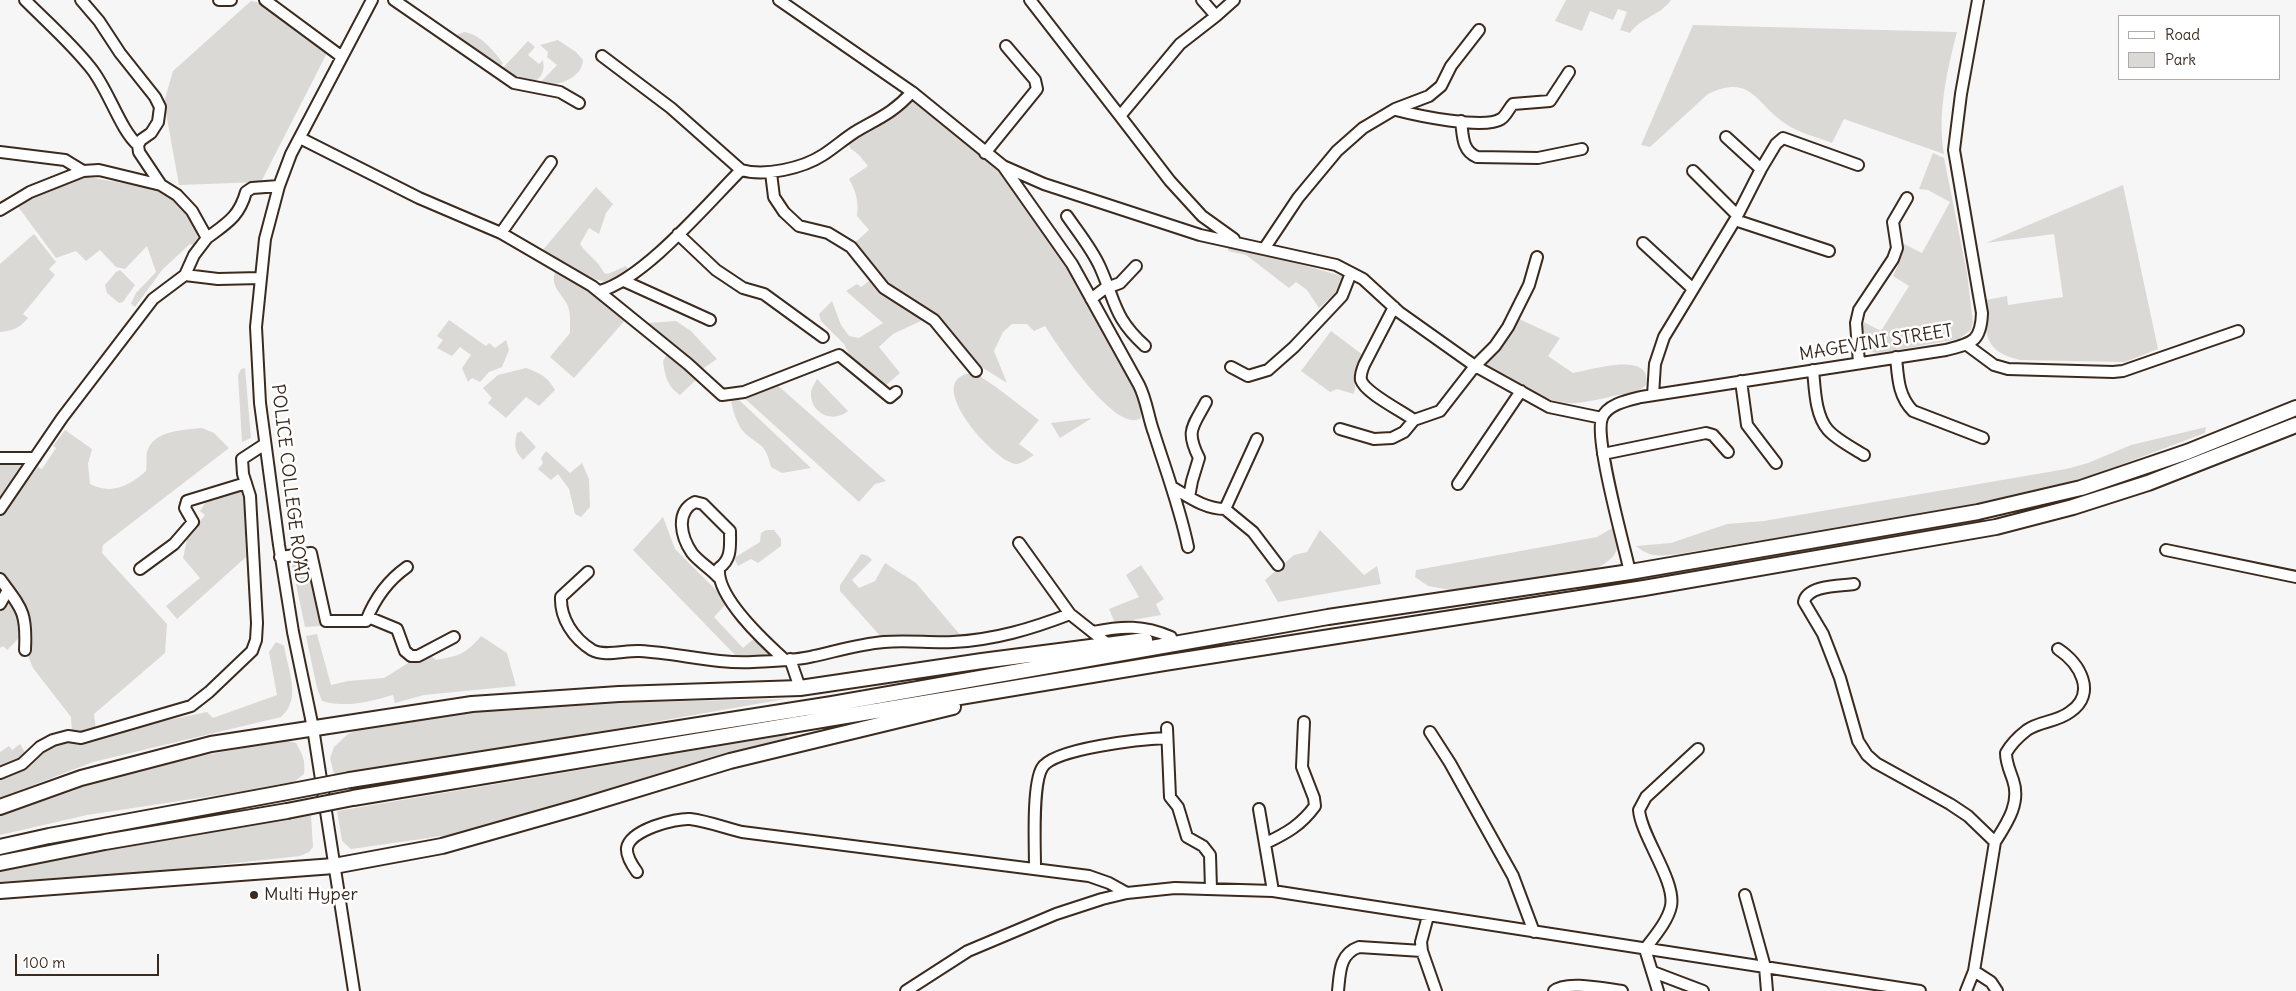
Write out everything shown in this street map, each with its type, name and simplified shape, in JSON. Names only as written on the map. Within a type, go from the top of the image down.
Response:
[{"type":"highway","points":[[0,807],[81,778],[211,744],[472,704],[540,698],[800,688],[982,661],[1328,617],[1630,572],[1978,512],[2081,488],[2186,452],[2296,408]]},
{"type":"highway","points":[[0,863],[78,847],[353,798],[1164,663],[1644,588],[1996,527],[2073,507],[2148,483],[2296,425]]},
{"type":"highway","points":[[0,847],[49,836],[350,780],[832,704],[1328,617]]},
{"type":"highway","points":[[0,891],[334,866],[442,846],[730,761],[918,714],[1164,663]]},
{"type":"street","points":[[25,0],[90,66],[107,92],[130,138],[138,145],[146,164],[161,185]]},
{"type":"street","points":[[81,0],[99,21],[120,53],[155,97],[160,107],[158,122],[138,145]]},
{"type":"street","points":[[219,0],[231,0]]},
{"type":"street","points":[[265,0],[342,57]]},
{"type":"street","name":"POLICE COLLEGE ROAD","points":[[354,991],[313,728],[280,557],[260,402],[256,327],[265,240],[278,186],[300,138],[372,0]]},
{"type":"street","points":[[394,0],[514,83],[560,92],[579,104]]},
{"type":"street","points":[[779,0],[912,92],[984,153],[1003,166],[1044,184],[1184,230],[1336,265],[1363,279],[1394,307],[1475,366],[1549,407],[1602,418],[1603,454],[1630,572]]},
{"type":"street","points":[[1030,0],[1170,181],[1202,216],[1237,241]]},
{"type":"street","points":[[1202,0],[1216,16]]},
{"type":"street","points":[[1120,116],[1180,44],[1234,0]]},
{"type":"street","name":"MAGEVINI STREET","points":[[1602,418],[1608,410],[1620,403],[1653,395],[1896,358],[1967,344],[1976,340],[1981,328],[1982,313],[1954,150],[1961,94],[1978,0]]},
{"type":"street","points":[[1264,249],[1298,198],[1337,151],[1362,128],[1395,110],[1421,100],[1441,86],[1452,66],[1479,30]]},
{"type":"street","points":[[984,153],[1037,90],[1034,80],[1006,46]]},
{"type":"street","points":[[602,56],[671,108],[741,170],[754,174],[772,172],[822,156],[854,133],[897,108],[912,92]]},
{"type":"street","points":[[1395,110],[1433,119],[1494,122],[1503,117],[1513,104],[1550,101],[1569,72]]},
{"type":"street","points":[[1462,121],[1466,149],[1470,155],[1477,157],[1538,158],[1582,149]]},
{"type":"street","points":[[1726,137],[1761,169]]},
{"type":"street","points":[[300,138],[419,198],[501,233],[600,291],[722,395],[744,392],[839,355],[890,397],[896,392]]},
{"type":"street","points":[[1653,395],[1655,364],[1664,337],[1736,218],[1776,144],[1783,138],[1858,165]]},
{"type":"street","points":[[0,152],[65,160],[83,171]]},
{"type":"street","points":[[501,233],[551,162]]},
{"type":"street","points":[[1003,166],[1072,264],[1147,402],[1153,430],[1181,514],[1188,547]]},
{"type":"street","points":[[0,210],[36,189],[83,171],[100,170],[161,185],[177,195],[192,211],[207,238]]},
{"type":"street","points":[[600,291],[624,281],[678,234],[741,170]]},
{"type":"street","points":[[1693,171],[1736,218],[1829,251]]},
{"type":"street","points":[[772,172],[774,197],[784,212],[799,226],[828,232],[851,247],[884,288],[934,320],[976,371]]},
{"type":"street","points":[[0,509],[34,458],[153,299],[185,275],[194,256],[207,238],[241,209],[246,192],[252,188],[278,186]]},
{"type":"street","points":[[1859,363],[1856,323],[1859,310],[1894,259],[1897,248],[1893,222],[1907,198]]},
{"type":"street","points":[[1067,216],[1093,253],[1117,312],[1127,330],[1145,346]]},
{"type":"street","points":[[678,234],[716,270],[743,288],[764,294],[823,337]]},
{"type":"street","points":[[1643,243],[1693,289]]},
{"type":"street","points":[[1340,430],[1374,439],[1392,438],[1404,432],[1414,420],[1440,411],[1475,366],[1496,346],[1508,327],[1529,285],[1537,257]]},
{"type":"street","points":[[1091,299],[1120,283],[1136,266]]},
{"type":"street","points":[[1231,367],[1248,376],[1268,370],[1328,313],[1342,296],[1352,273]]},
{"type":"street","points":[[185,275],[218,279],[260,278]]},
{"type":"street","points":[[624,281],[710,320]]},
{"type":"street","points":[[1394,307],[1364,365],[1360,375],[1361,382],[1368,390],[1414,420]]},
{"type":"street","points":[[1967,344],[1994,365],[2008,369],[2113,372],[2123,371],[2238,332]]},
{"type":"street","points":[[1896,358],[1901,393],[1905,404],[1913,411],[1983,438]]},
{"type":"street","points":[[1813,370],[1818,408],[1823,422],[1829,431],[1864,456]]},
{"type":"street","points":[[1741,381],[1747,425],[1776,463]]},
{"type":"street","points":[[1458,484],[1520,391]]},
{"type":"street","points":[[1189,497],[1200,458],[1190,436],[1206,402]]},
{"type":"street","points":[[1603,454],[1706,433],[1714,435],[1728,452]]},
{"type":"street","points":[[1225,509],[1257,439]]},
{"type":"street","points":[[0,773],[22,764],[40,747],[53,740],[68,736],[81,738],[191,706],[209,692],[252,651],[256,640],[258,623],[250,496],[242,459],[265,444]]},
{"type":"street","points":[[0,458],[34,458]]},
{"type":"street","points":[[140,569],[187,531],[193,522],[185,508],[187,501],[246,483]]},
{"type":"street","points":[[1172,487],[1214,509],[1225,509],[1253,532],[1278,565]]},
{"type":"street","points":[[718,577],[719,568],[727,563],[730,554],[730,531],[703,504],[695,502],[687,506],[682,515],[685,540],[692,553],[718,577],[731,600],[746,620],[788,659],[800,688]]},
{"type":"street","points":[[1019,543],[1070,614],[1109,645]]},
{"type":"street","points":[[2166,550],[2296,576]]},
{"type":"street","points":[[280,557],[311,552],[326,621],[366,621],[377,597],[391,578],[407,567]]},
{"type":"street","points":[[588,572],[561,596],[561,607],[565,622],[592,650],[605,653],[639,651],[723,662],[788,659],[886,642],[917,644],[995,637],[1032,628],[1070,614]]},
{"type":"street","points":[[0,579],[14,597],[26,623],[25,650]]},
{"type":"street","points":[[1854,584],[1812,591],[1806,595],[1804,602],[1823,634],[1840,678],[1861,747],[1876,763],[1968,816],[1995,842]]},
{"type":"street","points":[[0,604],[8,590]]},
{"type":"street","points":[[368,617],[397,628],[405,651],[411,656],[418,656],[454,636]]},
{"type":"street","points":[[1093,632],[1114,628],[1138,627],[1153,629],[1171,637]]},
{"type":"street","points":[[1966,991],[1974,971],[1995,842],[2015,805],[2016,792],[2006,753],[2013,742],[2027,730],[2071,712],[2083,694],[2082,676],[2078,667],[2058,649]]},
{"type":"street","points":[[1266,843],[1290,832],[1301,823],[1315,806],[1314,798],[1302,767],[1304,722]]},
{"type":"street","points":[[1430,732],[1450,763],[1513,876],[1534,932]]},
{"type":"street","points":[[1035,867],[1038,793],[1043,766],[1052,760],[1097,746],[1167,733],[1170,796],[1178,807],[1187,837],[1203,846],[1210,855],[1211,889]]},
{"type":"street","points":[[1645,949],[1659,929],[1670,908],[1671,900],[1661,864],[1649,840],[1639,810],[1646,797],[1698,750]]},
{"type":"street","points":[[1259,809],[1273,891]]},
{"type":"street","points":[[637,872],[628,854],[627,847],[631,838],[642,831],[674,820],[691,819],[742,832],[1035,867],[1089,876],[1109,882],[1127,893]]},
{"type":"street","points":[[906,991],[916,988],[968,951],[1056,914],[1127,893],[1175,888],[1273,891],[1881,988],[1920,991]]},
{"type":"street","points":[[1745,895],[1765,968],[1767,991]]},
{"type":"street","points":[[1428,916],[1421,942],[1422,952],[1436,991]]},
{"type":"street","points":[[1338,991],[1342,959],[1351,950],[1359,947],[1422,952]]},
{"type":"street","points":[[1645,949],[1658,991]]},
{"type":"street","points":[[1974,971],[1991,982],[1997,991]]},
{"type":"street","points":[[1653,972],[1703,991]]},
{"type":"street","points":[[1554,991],[1559,986],[1568,985],[1622,991]]},
{"type":"green space","points":[[1566,0],[1671,0],[1630,33],[1620,30],[1627,12],[1618,9],[1613,20],[1590,11],[1582,31],[1555,21]]},
{"type":"green space","points":[[251,1],[262,3],[327,53],[261,182],[179,185],[164,102],[173,71]]},
{"type":"green space","points":[[1693,25],[1957,32],[1942,108],[1944,154],[1844,119],[1832,143],[1791,127],[1752,94],[1744,89],[1734,87],[1723,88],[1708,94],[1650,147],[1641,145]]},
{"type":"green space","points":[[464,32],[476,36],[491,48],[503,63],[499,68],[454,36]]},
{"type":"green space","points":[[558,40],[576,52],[583,60],[581,67],[578,73],[566,81],[552,85],[538,85],[557,65],[547,57],[548,52],[540,45]]},
{"type":"green space","points":[[528,41],[535,47],[528,55],[539,64],[543,60],[544,67],[542,73],[534,82],[509,75],[501,70]]},
{"type":"green space","points":[[912,97],[1003,172],[1084,292],[1129,377],[1141,407],[1141,418],[1130,420],[1117,413],[1103,401],[1074,368],[1045,326],[1034,331],[1027,324],[1012,324],[1003,332],[994,351],[1007,383],[972,361],[903,298],[852,245],[869,230],[857,216],[858,206],[849,179],[868,166],[850,148],[849,144],[852,139],[896,114]]},
{"type":"green space","points":[[1933,153],[1944,158],[1967,273],[1973,322],[1971,330],[1959,339],[1880,353],[1869,352],[1865,347],[1862,321],[1881,331],[1909,286],[1893,276],[1901,258],[1902,243],[1922,253],[1950,202],[1928,190],[1919,189]]},
{"type":"green space","points":[[82,176],[163,190],[175,199],[193,221],[198,237],[193,245],[190,244],[162,270],[135,307],[131,304],[136,293],[156,272],[147,246],[125,269],[116,267],[100,250],[86,261],[76,251],[56,258],[16,204],[24,198]]},
{"type":"green space","points":[[2123,185],[2158,349],[2125,362],[2020,360],[1999,352],[1993,346],[1986,331],[1986,300],[2007,296],[2008,305],[2063,297],[2054,234],[1986,243]]},
{"type":"green space","points":[[596,187],[613,204],[606,213],[599,234],[589,228],[580,244],[604,273],[608,274],[626,266],[630,273],[611,282],[594,279],[542,251]]},
{"type":"green space","points":[[34,234],[56,262],[49,269],[55,275],[23,314],[28,318],[16,328],[0,332],[0,264]]},
{"type":"green space","points":[[1229,244],[1345,277],[1342,287],[1319,308],[1307,290],[1296,282],[1289,288],[1246,255],[1228,251]]},
{"type":"green space","points":[[556,269],[575,278],[628,317],[574,378],[550,357],[570,333],[568,307],[556,288],[554,280]]},
{"type":"green space","points":[[120,270],[135,285],[123,302],[119,303],[107,293],[105,285]]},
{"type":"green space","points":[[873,278],[925,319],[893,334],[879,347],[900,373],[883,388],[854,364],[844,344],[821,321],[819,314],[832,301],[841,325],[849,336],[859,338],[883,323],[846,291],[857,284],[861,287]]},
{"type":"green space","points":[[1517,318],[1560,338],[1548,356],[1573,373],[1606,366],[1631,365],[1640,368],[1646,374],[1646,385],[1631,393],[1575,403],[1552,400],[1527,389],[1502,376],[1483,363],[1500,347]]},
{"type":"green space","points":[[449,320],[486,346],[489,343],[495,348],[506,340],[509,350],[502,367],[489,372],[480,382],[472,378],[468,382],[462,368],[471,355],[460,347],[452,356],[437,348],[443,340],[437,336]]},
{"type":"green space","points":[[676,321],[691,331],[717,359],[701,370],[647,323]]},
{"type":"green space","points":[[1331,331],[1363,355],[1359,361],[1354,394],[1337,389],[1330,392],[1301,371]]},
{"type":"green space","points":[[668,353],[698,378],[680,395],[669,384],[666,376],[663,361]]},
{"type":"green space","points":[[245,368],[251,438],[242,442],[238,375],[241,369]]},
{"type":"green space","points":[[526,368],[543,376],[555,390],[539,406],[526,397],[506,418],[488,403],[492,398],[483,388],[498,375]]},
{"type":"green space","points":[[975,373],[1039,420],[1019,444],[1034,455],[1024,462],[1017,464],[1007,460],[993,450],[966,420],[957,403],[954,388],[959,378]]},
{"type":"green space","points":[[817,379],[848,411],[842,415],[829,416],[818,411],[814,406],[811,393]]},
{"type":"green space","points":[[775,383],[886,481],[875,484],[859,502],[742,396]]},
{"type":"green space","points":[[737,398],[811,468],[782,473],[771,467],[766,452],[743,431],[739,424],[731,399]]},
{"type":"green space","points":[[1092,418],[1060,438],[1051,423]]},
{"type":"green space","points":[[2206,427],[2205,433],[2096,474],[2021,496],[1981,505],[1678,554],[1661,556],[1646,553],[1636,546],[1671,543],[1727,524],[1764,521],[2066,469],[2088,463],[2131,445]]},
{"type":"green space","points":[[202,428],[214,433],[229,448],[103,545],[102,553],[167,624],[165,653],[94,714],[96,730],[84,734],[72,733],[71,717],[33,668],[25,648],[27,627],[7,584],[0,574],[0,517],[38,467],[42,469],[56,448],[53,446],[65,430],[92,449],[88,464],[90,484],[113,489],[127,485],[146,471],[147,452],[150,445],[156,439],[170,432]]},
{"type":"green space","points":[[521,431],[536,447],[523,460],[516,450],[515,444],[517,433]]},
{"type":"green space","points":[[546,451],[570,473],[582,463],[589,479],[590,507],[581,517],[575,514],[569,489],[558,474],[551,480],[538,469],[543,463],[541,458]]},
{"type":"green space","points":[[0,461],[18,461],[22,468],[0,501]]},
{"type":"green space","points":[[243,487],[246,557],[177,619],[166,606],[200,578],[183,558],[188,535],[205,515],[200,511],[207,500]]},
{"type":"green space","points":[[663,517],[675,549],[728,602],[714,617],[743,648],[756,637],[779,657],[739,659],[633,550]]},
{"type":"green space","points":[[1616,526],[1618,541],[1616,552],[1613,557],[1595,569],[1451,590],[1428,586],[1415,577],[1416,570],[1597,537]]},
{"type":"green space","points":[[766,530],[774,530],[781,539],[781,546],[758,563],[751,559],[738,566],[734,558],[760,542],[761,533]]},
{"type":"green space","points":[[1320,530],[1364,575],[1377,566],[1381,584],[1278,602],[1265,580],[1294,555],[1307,552]]},
{"type":"green space","points":[[861,554],[868,556],[872,560],[852,580],[859,588],[875,581],[885,563],[916,583],[962,637],[882,638],[840,591],[840,585]]},
{"type":"green space","points":[[305,559],[311,563],[322,626],[305,627],[292,565],[295,560]]},
{"type":"green space","points":[[1141,565],[1164,599],[1156,604],[1161,615],[1115,623],[1109,609],[1139,597],[1126,575]]},
{"type":"green space","points":[[9,596],[22,616],[21,636],[7,650],[3,646],[0,648],[0,609]]},
{"type":"green space","points":[[317,634],[331,685],[348,681],[384,678],[413,660],[429,654],[436,660],[451,657],[471,647],[481,636],[507,653],[516,686],[424,695],[395,703],[393,695],[349,704],[322,701],[317,688],[306,636]]},
{"type":"green space","points":[[276,642],[284,646],[292,684],[291,702],[281,717],[93,762],[0,798],[0,776],[48,745],[207,712],[213,718],[277,695],[269,652]]},
{"type":"green space","points":[[785,699],[352,775],[334,774],[330,758],[334,747],[348,734],[365,727],[448,713],[544,704]]},
{"type":"green space","points":[[786,735],[788,738],[503,822],[456,834],[351,849],[342,841],[337,811]]},
{"type":"green space","points":[[285,740],[296,743],[304,761],[304,774],[291,784],[87,815],[0,835],[0,816],[115,776],[170,762]]},
{"type":"green space","points":[[20,744],[26,754],[24,758],[0,770],[0,752],[9,746],[12,750]]},
{"type":"green space","points":[[311,815],[313,847],[309,852],[300,856],[163,871],[0,882],[0,872],[108,847]]},
{"type":"place","name":"Multi Hyper","points":[[254,895]]}]
